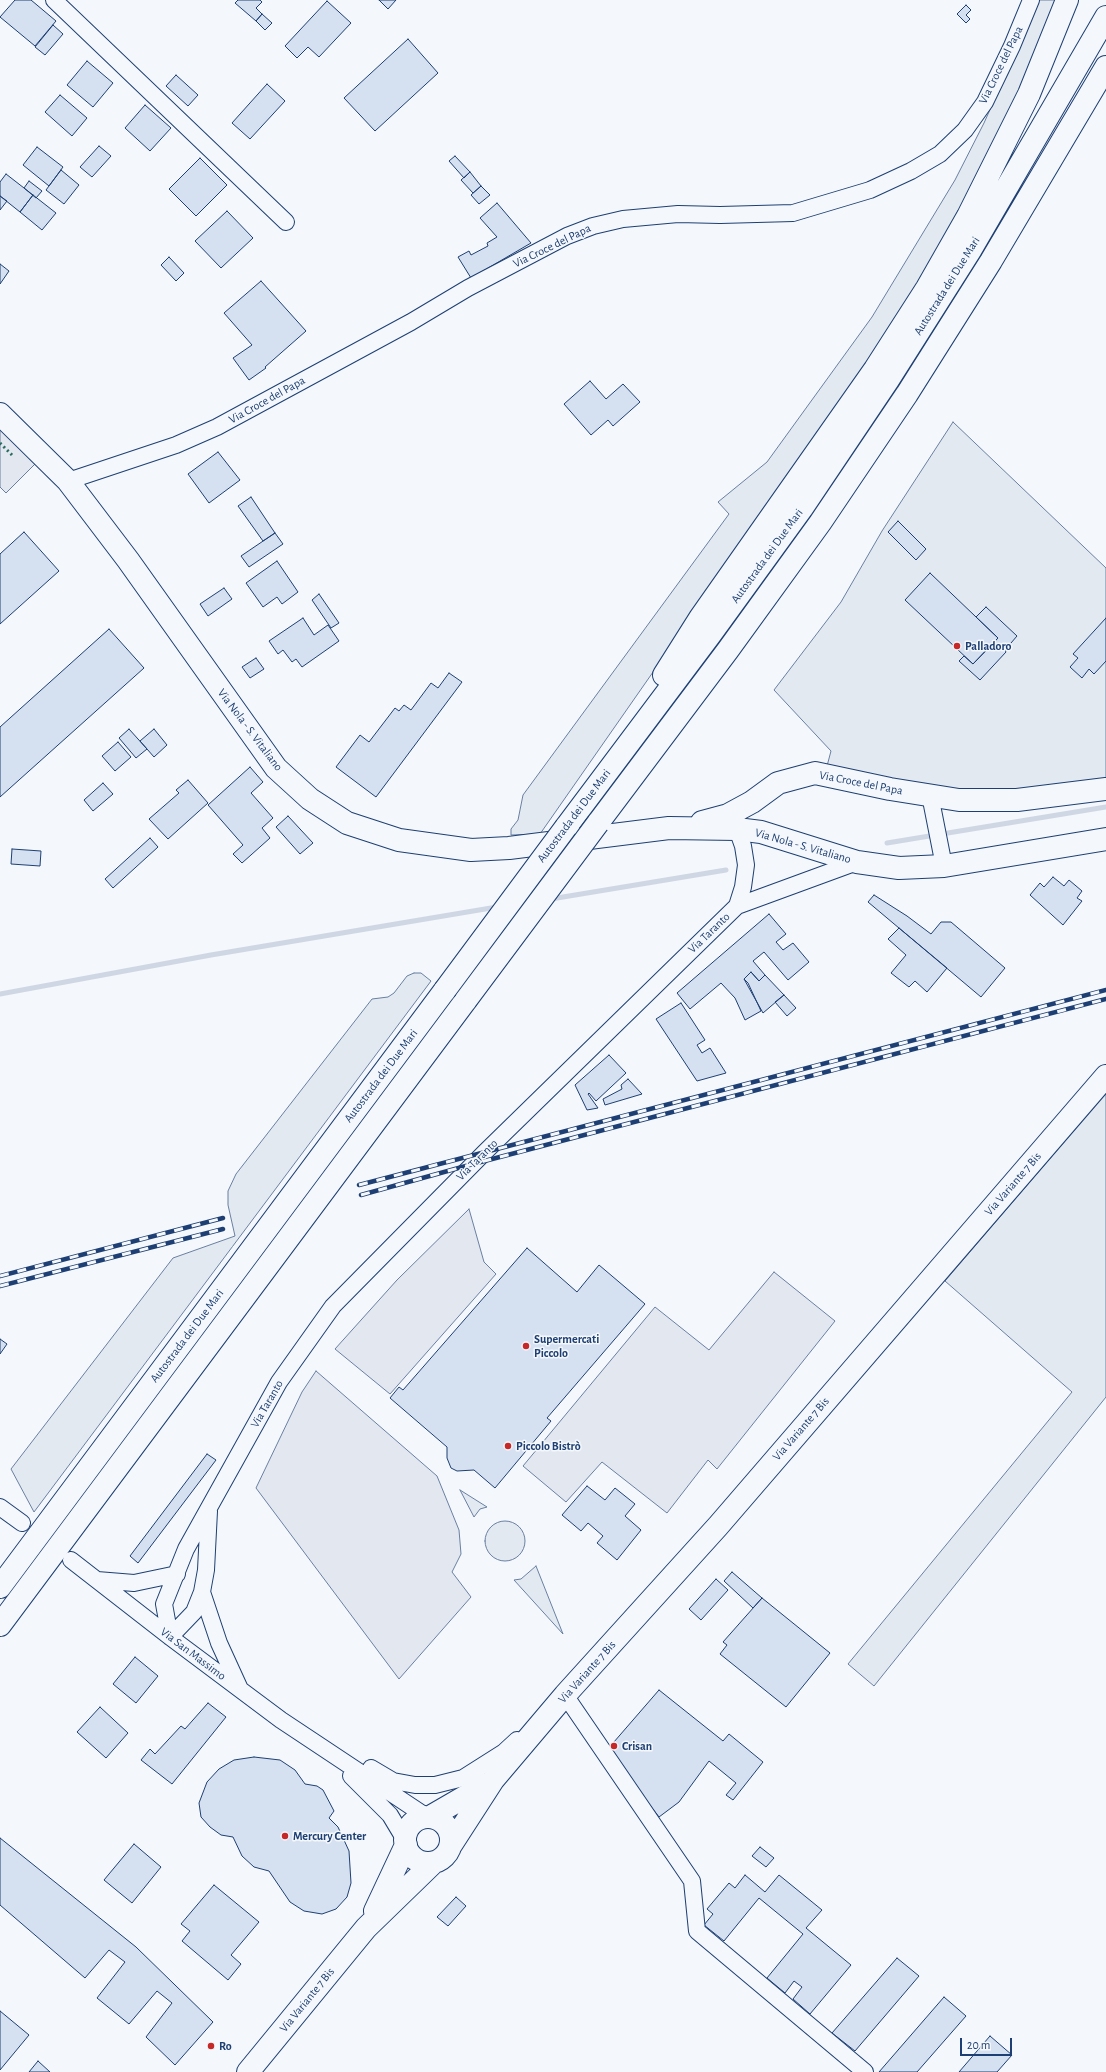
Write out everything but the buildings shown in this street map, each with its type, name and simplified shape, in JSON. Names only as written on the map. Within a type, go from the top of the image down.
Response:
[{"type":"main road","points":[[566,827],[700,618],[875,369],[927,288],[968,216],[1029,94],[1067,0]]},
{"type":"main road","name":"Autostrada dei Due Mari","points":[[0,1587],[710,635],[802,508],[888,380],[971,249],[1106,17]]},
{"type":"main road","name":"Autostrada dei Due Mari","points":[[0,1625],[728,650],[806,542],[907,394],[991,261],[1106,67]]},
{"type":"main road","name":"Via Nola - S. Vitaliano","points":[[0,414],[68,482],[128,560],[276,768],[310,799],[347,823],[399,840],[471,850],[509,848],[669,828],[737,829],[761,832],[858,862],[899,868],[944,866],[1106,839]]},
{"type":"main road","name":"Via Croce del Papa","points":[[669,828],[710,821],[728,815],[752,802],[778,783],[815,773],[959,800],[1017,800],[1106,788]]},
{"type":"main road","name":"Via Croce del Papa","points":[[737,829],[752,802]]},
{"type":"main road","name":"Via Variante 7 Bis","points":[[450,1845],[493,1780],[566,1695],[718,1526],[1106,1076]]},
{"type":"main road","name":"Via Variante 7 Bis","points":[[429,1817],[460,1802],[493,1780]]},
{"type":"main road","points":[[429,1817],[444,1824],[449,1830],[450,1845],[444,1856],[433,1863],[426,1863],[413,1858],[405,1842],[406,1833],[414,1822],[429,1817]]},
{"type":"main road","name":"Via Variante 7 Bis","points":[[366,1928],[405,1842]]},
{"type":"main road","name":"Via Variante 7 Bis","points":[[248,2072],[366,1928],[433,1863]]},
{"type":"street","points":[[54,0],[286,222]]},
{"type":"street","name":"Via Croce del Papa","points":[[68,482],[176,445],[217,427],[411,322],[468,288],[567,236],[593,226],[623,219],[678,214],[720,215],[793,213],[870,190],[911,171],[940,154],[965,130],[985,102],[1031,0]]},
{"type":"street","points":[[930,795],[944,866]]},
{"type":"street","name":"Via Taranto","points":[[170,1637],[164,1604],[186,1549],[279,1382],[333,1306],[485,1152],[737,906],[743,886],[746,865],[743,846],[737,829]]},
{"type":"street","points":[[737,906],[858,862]]},
{"type":"street","points":[[0,1507],[22,1524]]},
{"type":"street","name":"Via Taranto","points":[[170,1637],[194,1612],[202,1592],[206,1570],[209,1507]]},
{"type":"street","name":"Via San Massimo","points":[[71,1560],[241,1690],[318,1745],[429,1817]]},
{"type":"street","points":[[97,1580],[134,1583],[177,1574]]},
{"type":"street","name":"Via Taranto","points":[[202,1592],[219,1643],[241,1690]]},
{"type":"street","points":[[566,1695],[692,1881],[697,1931],[865,2072]]},
{"type":"street","name":"Via San Massimo","points":[[318,1745],[333,1748],[393,1781],[415,1785],[430,1785],[463,1778],[504,1752],[529,1729],[544,1721]]},
{"type":"street","name":"Via San Massimo","points":[[318,1745],[390,1815],[405,1842]]},
{"type":"shaded area","points":[[1039,0],[1058,0],[1026,77],[968,197],[928,269],[861,374],[540,834],[511,835],[511,829],[518,820],[523,795],[729,514],[718,502],[767,462],[872,317],[955,180],[984,123]]},
{"type":"shaded area","name":"Palladoro","points":[[953,422],[1106,568],[1106,780],[995,795],[944,790],[827,766],[831,751],[774,690],[841,602],[882,531]]},
{"type":"shaded area","points":[[0,423],[38,461],[6,493],[0,487]]},
{"type":"shaded area","points":[[414,973],[421,973],[431,981],[34,1512],[11,1469],[173,1258],[235,1236],[228,1205],[228,1191],[236,1174],[372,999],[388,997],[394,993],[407,976]]},
{"type":"shaded area","points":[[1106,1093],[1106,1397],[874,1686],[848,1664],[1072,1392],[945,1281]]},
{"type":"shaded area","points":[[469,1209],[484,1262],[496,1274],[390,1394],[335,1349],[397,1280]]},
{"type":"shaded area","points":[[774,1272],[835,1321],[717,1469],[708,1460],[667,1513],[602,1462],[566,1502],[523,1466],[655,1307],[709,1350]]},
{"type":"shaded area","points":[[316,1371],[437,1476],[459,1530],[461,1554],[452,1572],[471,1597],[399,1679],[256,1488],[302,1392]]},
{"type":"shaded area","points":[[460,1490],[487,1507],[480,1509],[474,1517]]},
{"type":"shaded area","points":[[505,1521],[513,1523],[519,1527],[523,1533],[525,1541],[523,1549],[519,1555],[513,1559],[505,1561],[497,1559],[491,1555],[487,1549],[485,1541],[487,1533],[491,1527],[497,1523]]},
{"type":"shaded area","points":[[536,1566],[563,1634],[514,1580],[521,1579]]},
{"type":"waterway","points":[[887,843],[1106,807]]},
{"type":"waterway","points":[[551,899],[726,870]]},
{"type":"waterway","points":[[0,994],[211,955],[497,907]]},
{"type":"railway","points":[[359,1185],[1106,990]]},
{"type":"railway","points":[[361,1195],[473,1164],[1106,999]]},
{"type":"railway","points":[[0,1276],[223,1218]]},
{"type":"railway","points":[[0,1286],[223,1229]]},
{"type":"hedge","points":[[0,443],[12,455]]},
{"type":"place","name":"Palladoro","points":[[957,646]]},
{"type":"place","name":"Supermercati Piccolo","points":[[526,1346]]},
{"type":"place","name":"Piccolo Bistrò","points":[[508,1446]]},
{"type":"place","name":"Crisan","points":[[614,1746]]},
{"type":"place","name":"Mercury Center","points":[[285,1836]]},
{"type":"place","name":"Ro","points":[[211,2046]]}]
